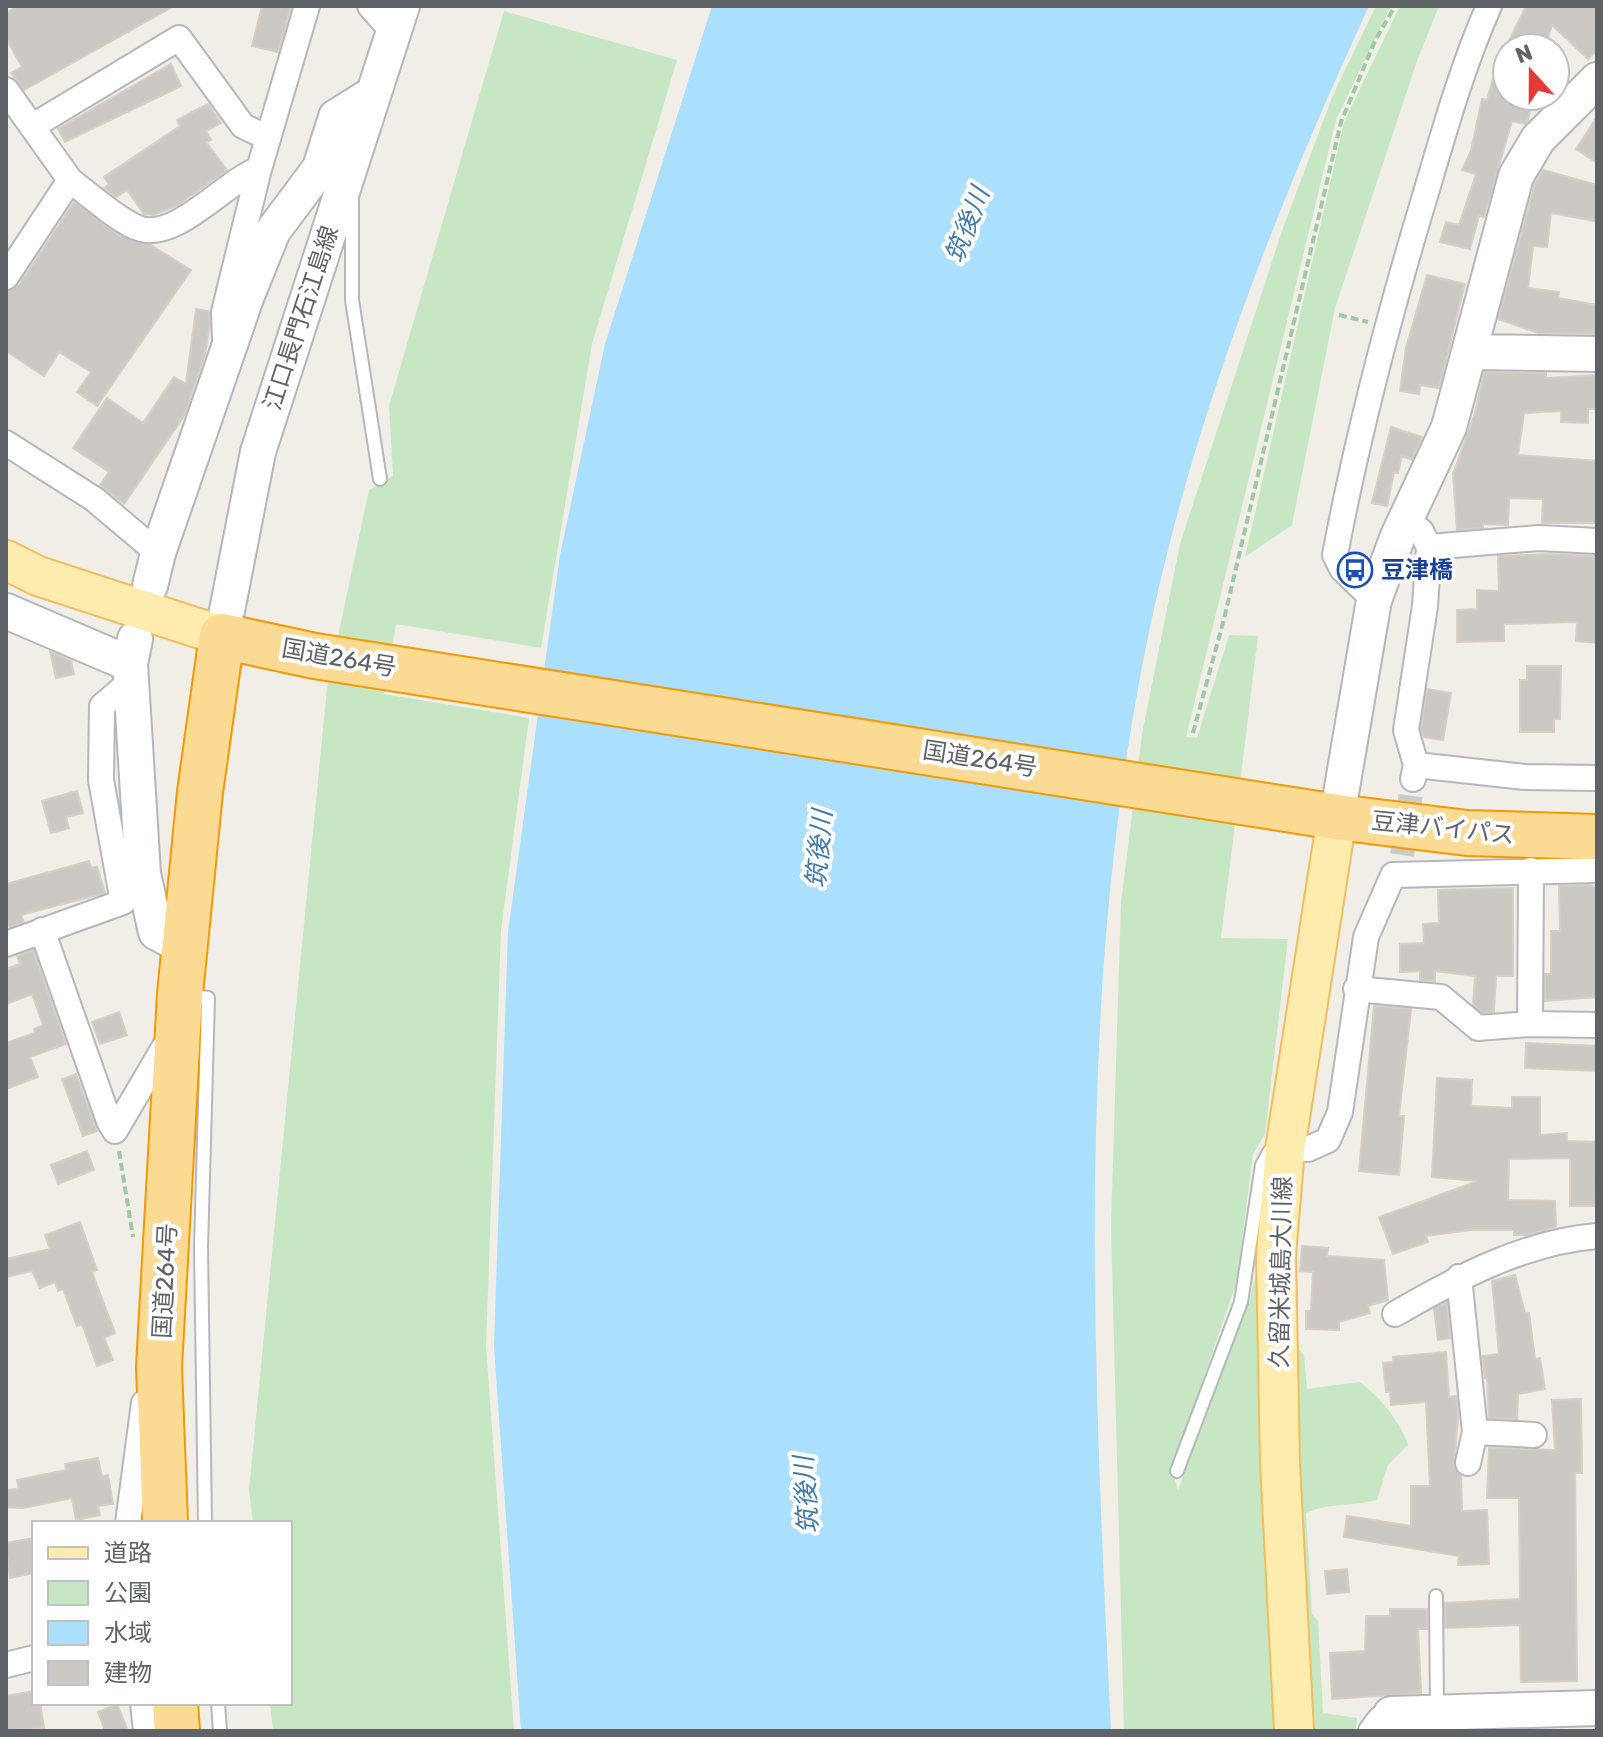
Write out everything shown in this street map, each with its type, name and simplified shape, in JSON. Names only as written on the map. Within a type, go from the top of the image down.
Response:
[{"type":"highway","name":"国道264号","points":[[165,1521],[159,1367],[163,1339],[179,1009],[200,792],[222,636],[315,656],[1283,806],[1337,817]]},
{"type":"highway","name":"豆津バイパス","points":[[1337,817],[1467,833],[1540,854],[1597,835]]},
{"type":"highway","points":[[175,1705],[177,1731]]},
{"type":"main road","points":[[6,560],[38,576],[222,636]]},
{"type":"main road","name":"久留米城島大川線","points":[[1294,1731],[1280,1463],[1276,1295],[1285,1149],[1337,817]]},
{"type":"street","points":[[226,361],[224,312],[259,169],[307,6]]},
{"type":"street","points":[[370,6],[397,19]]},
{"type":"street","points":[[1374,600],[1342,569],[1335,555],[1359,428],[1454,100],[1489,6]]},
{"type":"street","name":"江口長門石江島線","points":[[222,636],[258,452],[397,19]]},
{"type":"street","points":[[33,126],[179,38],[243,126],[268,138]]},
{"type":"street","points":[[1337,817],[1374,600],[1406,519],[1449,427],[1472,352],[1516,176],[1538,139],[1597,80]]},
{"type":"street","points":[[7,94],[70,180],[140,229],[158,230],[180,221],[245,175],[259,169]]},
{"type":"street","points":[[150,586],[158,553],[273,231],[320,168],[336,117],[373,94]]},
{"type":"street","points":[[6,277],[70,180]]},
{"type":"street","points":[[1472,352],[1597,354]]},
{"type":"street","points":[[6,443],[94,499],[158,553]]},
{"type":"street","points":[[1406,519],[1421,531],[1429,547],[1425,606],[1406,730],[1415,772],[1597,778]]},
{"type":"street","points":[[1429,547],[1539,538],[1597,541]]},
{"type":"street","points":[[6,611],[132,661]]},
{"type":"street","points":[[6,944],[123,902],[101,780],[102,706],[132,661]]},
{"type":"street","points":[[132,661],[143,874],[156,932],[185,948]]},
{"type":"street","points":[[1530,1024],[1540,854]]},
{"type":"street","points":[[1285,1149],[1308,1149],[1328,1140],[1340,1112],[1366,937],[1397,865],[1540,854],[1597,870]]},
{"type":"street","points":[[42,930],[115,1131],[179,1009]]},
{"type":"street","points":[[1356,989],[1441,997],[1478,1028],[1530,1024],[1597,1025]]},
{"type":"street","points":[[1395,1314],[1459,1277],[1507,1258],[1577,1238],[1597,1236]]},
{"type":"street","points":[[1459,1277],[1475,1432],[1468,1463]]},
{"type":"street","points":[[128,1521],[146,1394],[159,1367]]},
{"type":"street","points":[[1475,1432],[1534,1435]]},
{"type":"street","points":[[6,1665],[32,1658]]},
{"type":"street","points":[[143,1705],[146,1731]]},
{"type":"street","points":[[1381,1722],[1437,1712],[1597,1708]]},
{"type":"lane","points":[[346,176],[353,202],[352,300],[380,479]]},
{"type":"lane","points":[[179,1009],[208,998],[201,1247],[205,1521]]},
{"type":"lane","points":[[1177,1471],[1241,1302],[1262,1165],[1269,1152],[1285,1149]]},
{"type":"lane","points":[[1436,1596],[1437,1712]]},
{"type":"lane","points":[[218,1705],[220,1731]]},
{"type":"path","points":[[1193,733],[1224,619],[1341,122],[1375,41],[1395,6]]},
{"type":"path","points":[[1339,315],[1386,327]]},
{"type":"green space","points":[[1376,6],[1391,6],[1336,120],[1186,737],[1197,738],[1229,635],[1258,636],[1221,938],[1288,939],[1265,1134],[1253,1154],[1237,1281],[1172,1470],[1178,1490],[1250,1299],[1263,1242],[1279,1731],[1124,1731],[1111,1225],[1121,902],[1142,734],[1180,544],[1283,228],[1333,95]]},
{"type":"green space","points":[[1400,6],[1439,6],[1418,58],[1335,308],[1292,525],[1245,557],[1344,122]]},
{"type":"green space","points":[[504,11],[677,60],[592,344],[541,648],[396,624],[384,694],[529,718],[501,931],[486,1346],[514,1731],[273,1731],[270,1705],[292,1705],[292,1521],[253,1521],[249,1490],[327,688],[369,490],[393,476],[389,406]]},
{"type":"green space","points":[[1288,1337],[1304,1355],[1307,1389],[1359,1382],[1388,1410],[1408,1445],[1388,1465],[1377,1500],[1306,1513],[1312,1614],[1318,1621],[1323,1713],[1357,1718],[1356,1731],[1305,1731]]},
{"type":"water","name":"筑後川","points":[[712,6],[1369,6],[1311,136],[1258,268],[1190,470],[1171,538],[1139,685],[1116,833],[1103,982],[1096,1132],[1095,1282],[1111,1731],[521,1731],[494,1346],[508,932],[560,555],[605,344]]},
{"type":"building","points":[[18,6],[174,6],[24,90],[11,73],[22,67],[6,38],[6,13]]},
{"type":"building","points":[[262,6],[291,6],[278,52],[252,46]]},
{"type":"building","points":[[1526,6],[1597,6],[1597,50],[1588,59],[1571,43],[1571,32],[1559,32],[1552,25],[1550,32],[1513,32]]},
{"type":"building","points":[[171,64],[181,86],[65,142],[58,129]]},
{"type":"building","points":[[1491,86],[1491,112],[1530,112],[1525,124],[1512,121],[1484,217],[1479,216],[1470,249],[1440,242],[1446,222],[1459,225],[1476,174],[1462,170],[1471,151],[1482,99],[1487,100]]},
{"type":"building","points":[[208,104],[221,123],[206,131],[211,140],[206,142],[227,170],[178,205],[154,215],[144,214],[127,190],[116,197],[104,188],[109,184],[104,177],[180,126],[177,120]]},
{"type":"building","points":[[1597,117],[1597,163],[1576,149]]},
{"type":"building","points":[[1543,170],[1597,185],[1597,212],[1595,221],[1551,213],[1547,247],[1533,246],[1528,288],[1559,292],[1558,298],[1597,305],[1597,334],[1538,333],[1498,319],[1535,184]]},
{"type":"building","points":[[74,202],[117,234],[149,244],[191,270],[97,406],[77,392],[91,372],[59,352],[44,376],[6,351],[6,292],[19,285]]},
{"type":"building","points":[[1427,275],[1465,284],[1439,388],[1420,385],[1419,394],[1400,391],[1406,348]]},
{"type":"building","points":[[196,309],[209,311],[210,325],[205,355],[184,416],[124,504],[100,485],[109,472],[73,448],[107,398],[143,423],[174,377],[186,384]]},
{"type":"building","points":[[1484,372],[1546,373],[1546,378],[1597,375],[1597,409],[1588,409],[1588,423],[1561,422],[1561,411],[1524,413],[1518,455],[1597,461],[1597,523],[1542,523],[1543,499],[1509,498],[1508,525],[1483,524],[1483,528],[1457,530],[1453,474],[1475,413]]},
{"type":"building","points":[[1391,427],[1422,437],[1412,460],[1402,456],[1398,473],[1394,472],[1387,506],[1372,503]]},
{"type":"building","points":[[1498,556],[1597,556],[1597,643],[1576,641],[1577,622],[1504,624],[1504,641],[1457,642],[1457,610],[1477,609],[1477,590],[1499,591]]},
{"type":"building","points":[[50,651],[71,661],[74,674],[56,678]]},
{"type":"building","points":[[1527,666],[1561,666],[1560,719],[1554,719],[1554,732],[1520,732],[1520,680],[1527,680]]},
{"type":"building","points":[[1427,689],[1451,693],[1443,740],[1424,737],[1421,729]]},
{"type":"building","points":[[77,791],[83,813],[66,817],[69,828],[51,833],[42,801]]},
{"type":"building","points":[[89,861],[91,868],[97,867],[105,893],[21,915],[24,922],[10,927],[6,919],[6,884]]},
{"type":"building","points":[[1559,886],[1597,887],[1597,997],[1545,1001],[1545,974],[1551,974],[1551,931],[1560,931]]},
{"type":"building","points":[[1513,888],[1513,976],[1496,976],[1494,1012],[1483,1013],[1473,1005],[1475,976],[1435,971],[1435,981],[1420,980],[1420,971],[1400,972],[1400,944],[1424,943],[1423,924],[1439,923],[1438,890]]},
{"type":"building","points":[[33,950],[66,1044],[30,1057],[38,1077],[6,1089],[6,1043],[35,1033],[34,1029],[43,1025],[32,994],[6,1004],[6,969],[20,964],[17,956]]},
{"type":"building","points":[[1374,1006],[1411,1009],[1399,1116],[1404,1116],[1399,1175],[1359,1171]]},
{"type":"building","points":[[119,1012],[127,1035],[100,1044],[92,1022]]},
{"type":"building","points":[[1526,1043],[1597,1046],[1597,1071],[1525,1068]]},
{"type":"building","points":[[76,1074],[97,1131],[83,1136],[62,1079]]},
{"type":"building","points":[[1437,1078],[1472,1080],[1471,1106],[1512,1108],[1512,1097],[1540,1097],[1540,1135],[1567,1133],[1567,1141],[1597,1142],[1595,1206],[1570,1206],[1570,1158],[1509,1159],[1508,1200],[1555,1201],[1556,1227],[1527,1235],[1514,1235],[1514,1230],[1471,1230],[1426,1236],[1428,1242],[1393,1254],[1379,1217],[1478,1181],[1432,1177]]},
{"type":"building","points":[[87,1151],[94,1170],[58,1184],[51,1165]]},
{"type":"building","points":[[80,1222],[97,1270],[92,1272],[115,1333],[104,1338],[113,1360],[97,1366],[82,1324],[77,1326],[63,1289],[58,1291],[55,1282],[40,1288],[32,1271],[6,1277],[6,1259],[50,1249],[45,1235]]},
{"type":"building","points":[[1302,1246],[1328,1248],[1327,1256],[1384,1260],[1388,1300],[1368,1306],[1370,1313],[1339,1322],[1339,1330],[1306,1329],[1306,1311],[1311,1311],[1313,1272],[1300,1271]]},
{"type":"building","points":[[1515,1275],[1525,1313],[1529,1313],[1535,1359],[1540,1358],[1545,1389],[1518,1394],[1517,1419],[1489,1418],[1487,1378],[1482,1356],[1499,1354],[1492,1281]]},
{"type":"building","points":[[1447,1302],[1450,1338],[1438,1340],[1434,1309]]},
{"type":"building","points":[[1446,1352],[1449,1397],[1456,1396],[1458,1416],[1454,1467],[1461,1476],[1462,1511],[1487,1510],[1489,1564],[1458,1565],[1459,1556],[1344,1537],[1347,1516],[1411,1526],[1411,1486],[1430,1486],[1426,1402],[1391,1405],[1390,1392],[1386,1392],[1383,1363],[1393,1362],[1393,1357]]},
{"type":"building","points":[[1581,1399],[1582,1473],[1575,1473],[1577,1681],[1521,1682],[1520,1625],[1445,1628],[1445,1603],[1520,1599],[1519,1498],[1487,1498],[1489,1448],[1555,1450],[1552,1400]]},
{"type":"building","points":[[98,1458],[102,1477],[108,1475],[113,1504],[98,1506],[100,1515],[76,1520],[72,1498],[23,1508],[6,1507],[6,1490],[19,1489],[17,1480],[66,1470],[65,1464]]},
{"type":"building","points":[[32,1538],[32,1573],[10,1578],[6,1543]]},
{"type":"building","points":[[1347,1569],[1349,1592],[1327,1594],[1325,1571]]},
{"type":"building","points":[[1390,1609],[1427,1609],[1427,1629],[1418,1629],[1421,1693],[1332,1699],[1330,1653],[1365,1651],[1366,1616],[1390,1616]]},
{"type":"building","points":[[32,1691],[32,1705],[40,1705],[44,1728],[6,1731],[6,1696]]},
{"type":"building","points":[[117,1705],[128,1731],[105,1731],[98,1712]]},
{"type":"tunnel","points":[[1402,855],[1413,779]]},
{"type":"place","name":"豆津橋","points":[[1355,570]]}]
